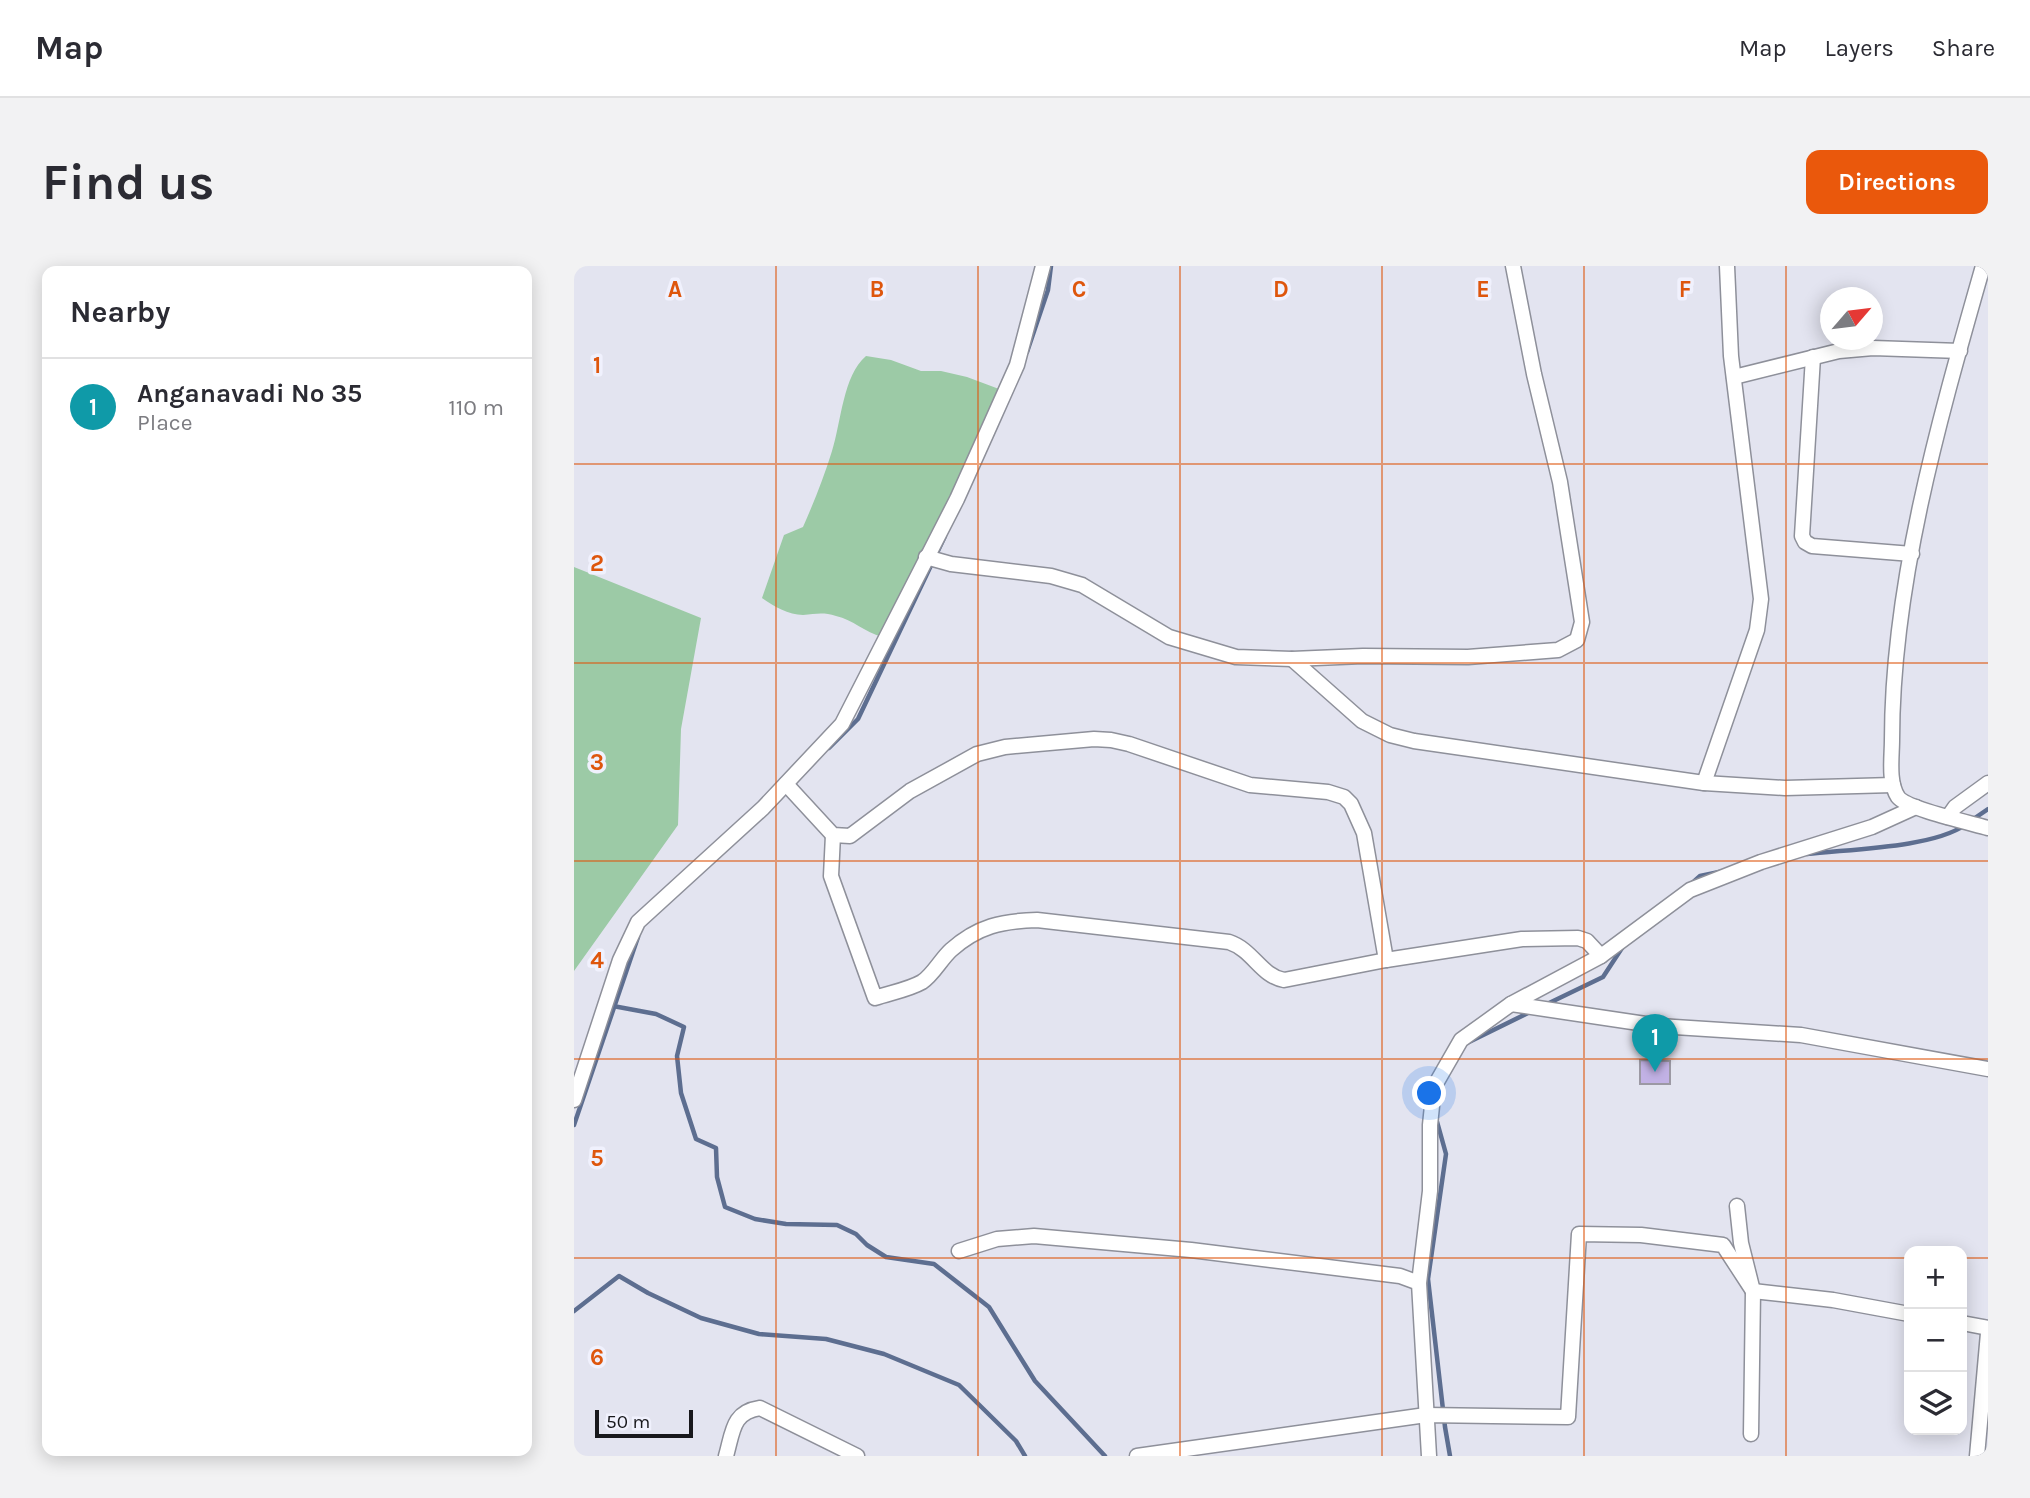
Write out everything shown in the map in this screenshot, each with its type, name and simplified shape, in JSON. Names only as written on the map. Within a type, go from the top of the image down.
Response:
[{"type":"street","points":[[574,1100],[620,960],[638,922],[786,784],[842,724],[929,558],[1017,365],[1043,266]]},
{"type":"street","points":[[929,558],[951,564],[1051,576],[1082,584],[1169,637],[1236,657],[1292,659],[1468,656],[1558,650],[1577,640],[1582,622],[1569,525],[1513,266]]},
{"type":"street","points":[[1704,783],[1757,630],[1761,599],[1734,377],[1727,266]]},
{"type":"street","points":[[1983,266],[1925,480],[1896,655],[1892,710],[1893,785],[1900,800],[1916,807],[1953,814],[1988,828]]},
{"type":"street","points":[[1734,377],[1839,351],[1873,348],[1960,351]]},
{"type":"street","points":[[1814,357],[1802,536],[1805,542],[1812,546],[1912,555]]},
{"type":"street","points":[[1292,659],[1362,721],[1391,735],[1414,741],[1704,783],[1829,788],[1893,785]]},
{"type":"street","points":[[786,784],[833,835],[850,836],[910,791],[977,754],[1005,747],[1094,739],[1111,740],[1250,785],[1328,792],[1345,797],[1364,833],[1386,960]]},
{"type":"street","points":[[1953,814],[1988,783]]},
{"type":"street","points":[[1429,1456],[1419,1283],[1430,1191],[1430,1125],[1434,1087],[1461,1040],[1511,1004],[1601,956],[1690,890],[1761,862],[1872,827],[1916,807]]},
{"type":"street","points":[[833,835],[831,876],[875,998],[923,982],[952,950],[976,933],[992,924],[1014,921],[1037,920],[1230,942],[1242,946],[1266,972],[1276,979],[1284,980],[1386,960],[1522,939],[1578,938],[1587,941],[1601,956]]},
{"type":"street","points":[[1511,1004],[1659,1026],[1801,1035],[1988,1069]]},
{"type":"street","points":[[1737,1206],[1741,1243],[1753,1291],[1751,1434]]},
{"type":"street","points":[[1137,1456],[1426,1415],[1568,1417],[1579,1234],[1641,1235],[1723,1245],[1753,1291]]},
{"type":"street","points":[[959,1251],[997,1239],[1034,1236],[1204,1251],[1400,1276],[1419,1283]]},
{"type":"street","points":[[1753,1291],[1833,1300],[1904,1313]]},
{"type":"street","points":[[1967,1324],[1988,1330],[1977,1456]]},
{"type":"street","points":[[726,1456],[736,1420],[742,1413],[760,1408],[857,1456]]},
{"type":"green space","points":[[866,356],[891,360],[921,371],[941,371],[967,377],[999,389],[976,446],[882,637],[842,618],[792,613],[762,598],[784,535],[803,527],[807,518],[832,451],[852,375]]},
{"type":"green space","points":[[574,567],[701,618],[681,729],[678,825],[574,971]]},
{"type":"building","points":[[1640,1060],[1670,1061],[1670,1084],[1640,1084]]},
{"type":"waterway","points":[[1027,352],[1048,290],[1051,266]]},
{"type":"waterway","points":[[829,748],[858,719],[945,536]]},
{"type":"waterway","points":[[1972,820],[1988,809]]},
{"type":"waterway","points":[[1807,854],[1912,843],[1950,833],[1965,825]]},
{"type":"waterway","points":[[1690,885],[1700,876],[1719,872]]},
{"type":"waterway","points":[[574,1125],[638,937]]},
{"type":"waterway","points":[[1545,1005],[1603,977],[1622,948]]},
{"type":"waterway","points":[[613,1006],[656,1014],[684,1027],[677,1056],[681,1093],[696,1139],[716,1148],[717,1177],[725,1207],[755,1219],[786,1224],[837,1225],[856,1234],[886,1257],[934,1264],[989,1307],[1035,1381],[1105,1456]]},
{"type":"waterway","points":[[1469,1042],[1530,1012]]},
{"type":"waterway","points":[[1436,1118],[1446,1154],[1428,1279],[1450,1456]]},
{"type":"waterway","points":[[574,1311],[619,1276],[701,1318],[759,1334],[826,1339],[884,1354],[959,1385],[1016,1441],[1025,1456]]},
{"type":"place","name":"Anganavadi No 35","points":[[1655,1072]]}]
